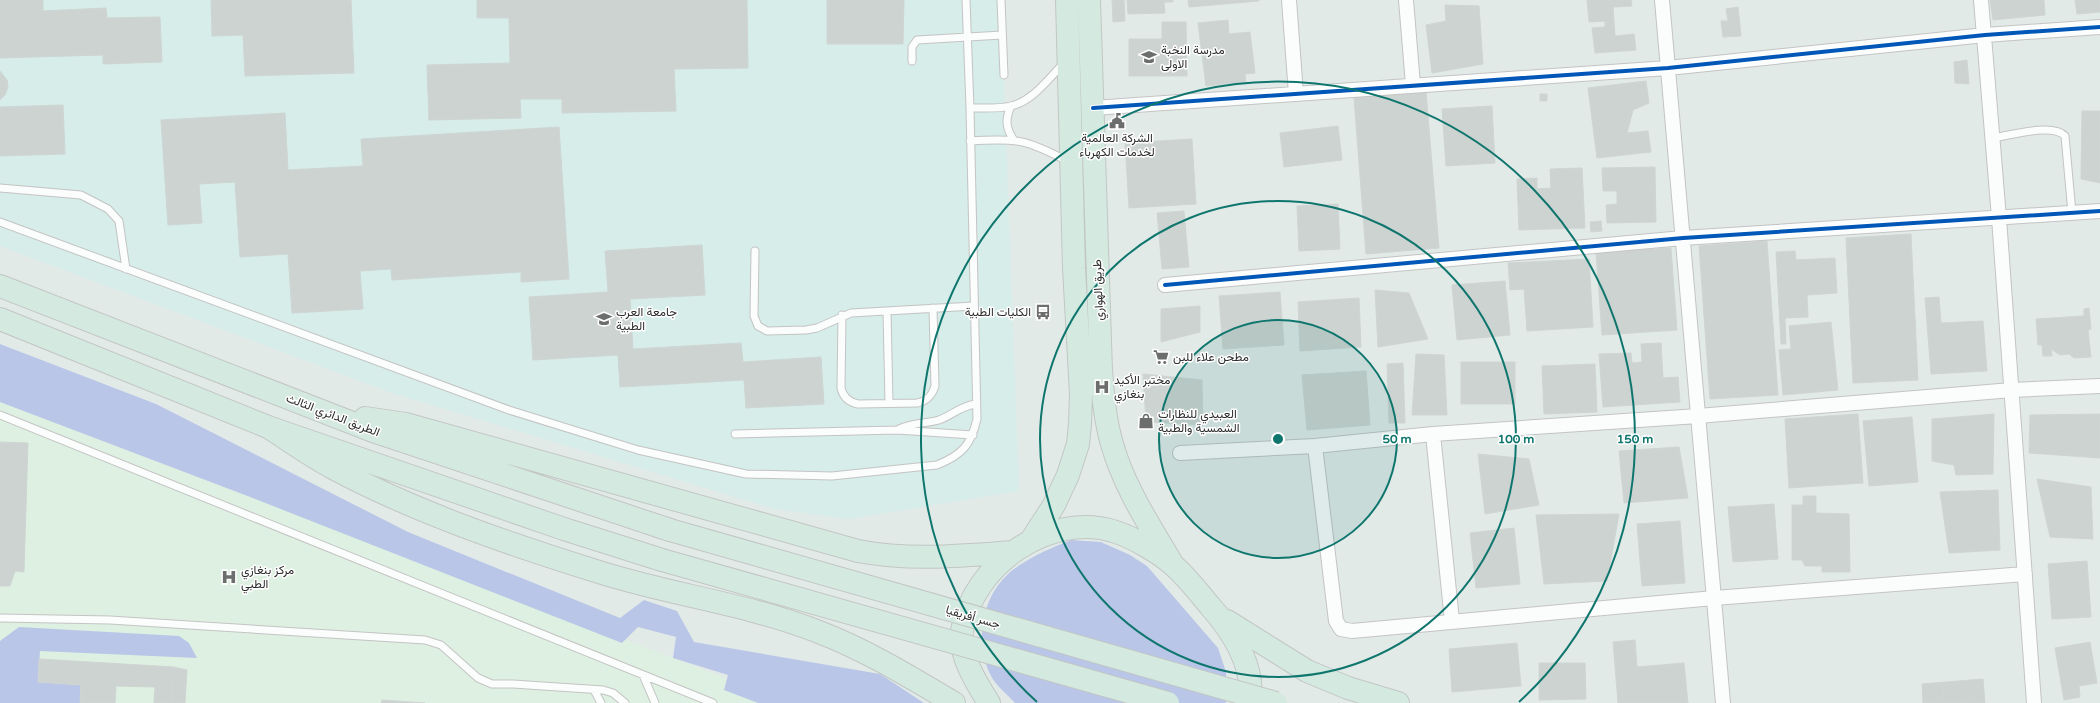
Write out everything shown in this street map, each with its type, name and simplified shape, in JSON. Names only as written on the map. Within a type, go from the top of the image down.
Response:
[{"type":"highway","name":"طريق الهواري","points":[[1032,539],[1054,505],[1068,475],[1078,444],[1080,424],[1081,394],[1070,163],[1067,0]]},
{"type":"highway","name":"طريق الهواري","points":[[1089,0],[1101,371],[1106,415],[1112,445],[1127,483],[1142,514],[1173,565]]},
{"type":"highway","name":"الطريق الدائري الثالث","points":[[0,286],[329,414],[515,479],[670,530]]},
{"type":"highway","points":[[0,319],[268,427],[564,529],[662,560],[1168,703]]},
{"type":"highway","points":[[329,414],[381,419],[406,424],[858,551],[887,557],[931,558],[1013,552]]},
{"type":"highway","points":[[268,427],[334,468],[422,510],[494,537],[601,573],[759,613],[818,631],[864,652],[954,703]]},
{"type":"highway","points":[[989,703],[975,682],[965,657],[962,632],[970,602],[987,576],[1013,552],[1032,539],[1059,529],[1090,528],[1116,531],[1138,542],[1173,565],[1219,616],[1239,646],[1248,670],[1250,703]]},
{"type":"highway","name":"جسر أفريقيا","points":[[670,530],[1276,703]]},
{"type":"highway","points":[[1219,616],[1307,671],[1348,688],[1398,703]]},
{"type":"street","points":[[1288,0],[1296,94]]},
{"type":"street","points":[[1406,0],[1413,85]]},
{"type":"street","points":[[1662,0],[1723,703]]},
{"type":"street","points":[[1981,0],[1985,35],[2012,390],[2034,703]]},
{"type":"street","points":[[1093,108],[1668,68],[1985,35],[2100,27]]},
{"type":"street","points":[[1165,285],[1683,238],[2100,211]]},
{"type":"street","points":[[1180,453],[1315,446],[1433,434],[1698,416],[2012,390],[2100,386]]},
{"type":"street","points":[[1433,434],[1452,621]]},
{"type":"street","points":[[1315,446],[1336,621],[1341,629],[1352,631],[1714,598],[2025,574]]},
{"type":"lane","points":[[0,222],[509,410],[638,450],[746,474],[832,476],[937,465],[956,456],[964,449],[973,435],[977,419],[966,0]]},
{"type":"lane","points":[[1000,0],[1004,74]]},
{"type":"lane","points":[[912,60],[912,48],[917,40],[1002,35]]},
{"type":"lane","points":[[970,108],[1011,106],[1029,98],[1069,58]]},
{"type":"lane","points":[[1011,106],[1006,120],[1009,134],[1013,139]]},
{"type":"lane","points":[[1993,138],[2051,129],[2062,132],[2066,136],[2072,213]]},
{"type":"lane","points":[[970,141],[1013,139],[1036,145],[1070,163]]},
{"type":"lane","points":[[0,188],[81,195],[108,209],[119,221],[126,269]]},
{"type":"lane","points":[[756,251],[754,316],[756,322],[762,329],[772,332],[817,328],[842,315],[851,313],[974,306]]},
{"type":"lane","points":[[842,315],[841,388],[844,396],[852,402],[858,404],[922,402],[931,396],[934,391],[933,308]]},
{"type":"lane","points":[[887,311],[889,403]]},
{"type":"lane","points":[[897,430],[913,424],[938,420],[958,409],[976,404]]},
{"type":"lane","points":[[0,415],[713,703]]},
{"type":"lane","points":[[734,434],[897,430],[973,435]]},
{"type":"lane","points":[[0,618],[110,620],[425,640],[441,645],[478,678],[492,684],[594,690],[613,693],[625,703]]},
{"type":"lane","points":[[643,675],[655,703]]},
{"type":"lane","points":[[594,690],[601,703]]},
{"type":"shaded area","name":"جامعة العرب الطبية","points":[[0,0],[1001,0],[1019,491],[849,519],[775,509],[389,392],[0,246]]},
{"type":"shaded area","points":[[0,344],[156,404],[408,532],[620,618],[644,600],[677,611],[694,642],[880,674],[924,703],[758,703],[724,690],[728,675],[673,658],[676,637],[638,627],[622,643],[245,495],[0,402]]},
{"type":"shaded area","name":"مركز بنغازي الطبي","points":[[0,402],[673,658],[790,703],[0,703]]},
{"type":"shaded area","points":[[1071,540],[1101,542],[1130,555],[1147,566],[1218,648],[1226,672],[1226,703],[1015,703],[999,687],[991,676],[982,648],[984,618],[994,591],[1003,579],[1021,564]]},
{"type":"shaded area","points":[[19,627],[179,636],[189,643],[197,658],[40,651],[38,682],[81,685],[80,703],[0,703],[0,641]]},
{"type":"building","points":[[0,0],[43,0],[43,11],[106,8],[107,18],[160,17],[162,62],[103,64],[103,55],[0,58]]},
{"type":"building","points":[[211,0],[351,0],[354,73],[245,76],[243,35],[212,36]]},
{"type":"building","points":[[477,0],[747,0],[748,68],[674,69],[676,111],[562,113],[562,99],[520,99],[521,118],[429,120],[427,65],[510,63],[509,18],[477,18]]},
{"type":"building","points":[[827,0],[904,0],[903,44],[827,44]]},
{"type":"building","points":[[1112,0],[1124,0],[1125,21],[1113,22]]},
{"type":"building","points":[[1127,0],[1173,0],[1173,2],[1164,2],[1165,13],[1128,14]]},
{"type":"building","points":[[1188,0],[1259,0],[1259,1],[1189,7]]},
{"type":"building","points":[[1587,0],[1631,0],[1632,6],[1613,7],[1615,36],[1634,34],[1636,50],[1595,53],[1592,28],[1605,27],[1605,21],[1589,22]]},
{"type":"building","points":[[1990,0],[2044,0],[2045,15],[1993,20]]},
{"type":"building","points":[[2075,0],[2100,0],[2100,12],[2077,14]]},
{"type":"building","points":[[1445,5],[1479,6],[1483,64],[1432,73],[1426,25],[1446,21]]},
{"type":"building","points":[[1738,7],[1741,36],[1723,37],[1721,21],[1728,21],[1726,9]]},
{"type":"building","points":[[1228,20],[1229,34],[1250,32],[1255,73],[1245,74],[1246,82],[1206,86],[1198,23]]},
{"type":"building","points":[[1162,22],[1186,22],[1187,76],[1129,76],[1129,39],[1162,39]]},
{"type":"building","points":[[1967,60],[1969,84],[1955,83],[1954,62]]},
{"type":"building","points":[[0,71],[7,80],[8,87],[5,95],[0,100]]},
{"type":"building","points":[[1646,81],[1649,103],[1633,110],[1627,133],[1648,131],[1651,152],[1597,158],[1588,88]]},
{"type":"building","points":[[1426,92],[1439,248],[1366,254],[1354,98]]},
{"type":"building","points":[[1540,94],[1547,94],[1547,101],[1540,101]]},
{"type":"building","points":[[63,105],[65,154],[0,156],[0,107]]},
{"type":"building","points":[[1492,106],[1495,163],[1446,166],[1442,109]]},
{"type":"building","points":[[2082,111],[2100,111],[2100,183],[2081,179]]},
{"type":"building","points":[[285,113],[288,170],[363,166],[361,139],[559,127],[569,279],[521,282],[521,272],[392,280],[391,269],[360,271],[363,309],[292,313],[288,254],[240,257],[235,182],[199,184],[202,223],[168,225],[161,120]]},
{"type":"building","points":[[1338,126],[1342,160],[1284,167],[1280,133]]},
{"type":"building","points":[[1192,139],[1196,204],[1129,208],[1125,143]]},
{"type":"building","points":[[1655,167],[1656,222],[1607,223],[1606,205],[1617,204],[1617,191],[1603,191],[1602,168]]},
{"type":"building","points":[[1582,168],[1585,228],[1519,230],[1517,179],[1537,178],[1537,189],[1551,188],[1550,169]]},
{"type":"building","points":[[1338,204],[1340,249],[1299,251],[1297,206]]},
{"type":"building","points":[[1184,211],[1189,267],[1162,269],[1157,213]]},
{"type":"building","points":[[1601,221],[1602,231],[1591,232],[1590,222]]},
{"type":"building","points":[[1911,234],[1918,380],[1853,383],[1846,238]]},
{"type":"building","points":[[1767,241],[1778,395],[1710,399],[1699,246]]},
{"type":"building","points":[[702,245],[705,295],[630,299],[633,349],[741,343],[743,362],[821,357],[824,404],[746,408],[744,380],[620,387],[618,355],[533,360],[529,297],[608,292],[605,251]]},
{"type":"building","points":[[1671,248],[1677,330],[1602,335],[1596,253]]},
{"type":"building","points":[[1795,251],[1796,260],[1835,258],[1837,293],[1807,295],[1808,317],[1785,318],[1786,344],[1781,344],[1776,252]]},
{"type":"building","points":[[1589,259],[1593,327],[1527,331],[1524,289],[1510,290],[1508,263]]},
{"type":"building","points":[[1505,281],[1510,335],[1457,340],[1452,285]]},
{"type":"building","points":[[1375,290],[1409,293],[1428,339],[1378,347]]},
{"type":"building","points":[[1280,292],[1284,345],[1223,349],[1219,296]]},
{"type":"building","points":[[1939,297],[1941,323],[1983,321],[1987,371],[1931,374],[1925,298]]},
{"type":"building","points":[[1359,298],[1361,347],[1300,351],[1298,302]]},
{"type":"building","points":[[1200,306],[1200,332],[1161,342],[1161,309]]},
{"type":"building","points":[[2089,308],[2091,329],[2088,330],[2091,357],[2074,358],[2069,354],[2060,355],[2051,349],[2052,356],[2043,356],[2042,345],[2038,345],[2036,319],[2084,316],[2084,309]]},
{"type":"building","points":[[1831,322],[1838,390],[1783,395],[1779,350],[1791,349],[1789,326]]},
{"type":"building","points":[[1661,343],[1663,378],[1678,377],[1680,402],[1603,407],[1599,354],[1631,353],[1632,363],[1642,362],[1641,344]]},
{"type":"building","points":[[1416,354],[1444,355],[1447,415],[1412,415]]},
{"type":"building","points":[[1461,362],[1515,362],[1515,404],[1461,404]]},
{"type":"building","points":[[1403,363],[1405,423],[1389,423],[1387,364]]},
{"type":"building","points":[[1595,364],[1597,412],[1544,414],[1542,366]]},
{"type":"building","points":[[1366,371],[1370,425],[1307,430],[1302,375]]},
{"type":"building","points":[[1143,374],[1202,380],[1203,425],[1146,422]]},
{"type":"building","points":[[1858,414],[1863,483],[1789,488],[1785,419]]},
{"type":"building","points":[[1994,414],[1993,474],[1956,475],[1954,465],[1932,461],[1932,419]]},
{"type":"building","points":[[2100,414],[2100,458],[2029,453],[2030,415]]},
{"type":"building","points":[[1912,417],[1918,482],[1869,486],[1863,421]]},
{"type":"building","points":[[0,442],[28,443],[24,572],[15,571],[10,586],[0,586]]},
{"type":"building","points":[[1679,447],[1688,498],[1624,503],[1619,451]]},
{"type":"building","points":[[1478,454],[1529,459],[1539,505],[1485,514]]},
{"type":"building","points":[[2037,479],[2091,487],[2093,539],[2050,537]]},
{"type":"building","points":[[1998,490],[2000,550],[1949,553],[1940,492]]},
{"type":"building","points":[[1803,496],[1816,496],[1816,513],[1849,514],[1850,572],[1822,572],[1822,566],[1805,566],[1802,560],[1792,560],[1792,505],[1803,505]]},
{"type":"building","points":[[1774,504],[1778,559],[1733,562],[1728,507]]},
{"type":"building","points":[[1619,514],[1607,581],[1544,584],[1536,515]]},
{"type":"building","points":[[1680,521],[1685,583],[1642,586],[1637,524]]},
{"type":"building","points":[[1514,528],[1520,584],[1476,588],[1470,533]]},
{"type":"building","points":[[2087,561],[2091,617],[2052,619],[2048,564]]},
{"type":"building","points":[[1635,640],[1637,667],[1684,663],[1688,703],[1618,703],[1613,642]]},
{"type":"building","points":[[2090,642],[2097,683],[2079,686],[2080,697],[2064,700],[2055,648]]},
{"type":"building","points":[[1517,643],[1521,686],[1452,692],[1449,649]]},
{"type":"building","points":[[39,659],[174,667],[172,703],[154,703],[155,687],[116,686],[115,703],[80,703],[81,685],[38,682]]},
{"type":"building","points":[[1539,663],[1585,663],[1586,699],[1539,700]]},
{"type":"building","points":[[174,667],[187,670],[185,703],[172,703]]},
{"type":"building","points":[[1983,679],[1985,703],[1923,703],[1922,684]]},
{"type":"building","points":[[1973,683],[1974,699],[1965,699],[1965,703],[1944,703],[1943,685]]},
{"type":"building","points":[[382,700],[425,703],[381,703]]},
{"type":"cycle path","points":[[1093,108],[1668,68],[1985,35],[2100,27]]},
{"type":"cycle path","points":[[1165,285],[1683,238],[2100,211]]},
{"type":"place","name":"مدرسة النخبة الاولى","points":[[1149,57]]},
{"type":"place","name":"الشركة العالمية لخدمات الكهرباء","points":[[1117,121]]},
{"type":"place","name":"الكليات الطبية","points":[[1043,312]]},
{"type":"place","name":"جامعة العرب الطبية","points":[[604,319]]},
{"type":"place","name":"مطحن علاء للبن","points":[[1161,357]]},
{"type":"place","name":"مختبر الأكيد بنغازي","points":[[1102,387]]},
{"type":"place","name":"العبيدي للنظارات الشمسية والطبية","points":[[1146,421]]},
{"type":"place","name":"مركز بنغازي الطبي","points":[[229,577]]}]
